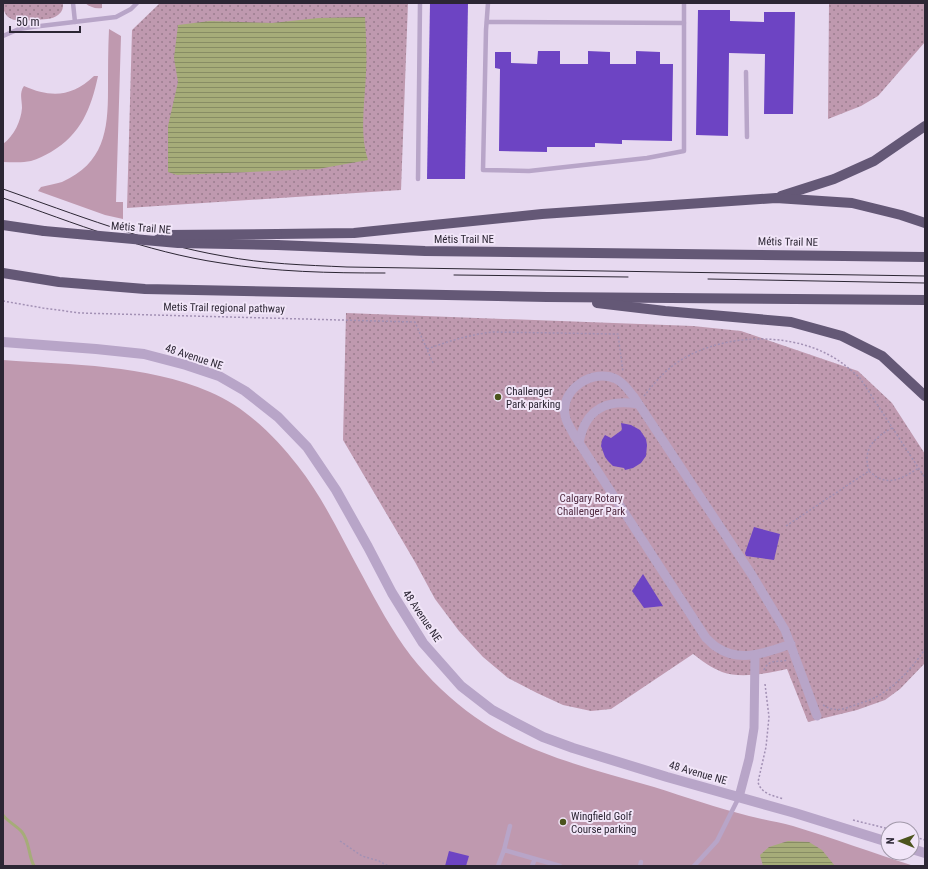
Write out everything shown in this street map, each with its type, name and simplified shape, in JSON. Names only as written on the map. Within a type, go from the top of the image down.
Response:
[{"type":"main road","points":[[776,198],[834,179],[874,161],[925,126]]},
{"type":"main road","points":[[155,241],[166,235],[354,233],[542,214],[776,198],[852,203],[925,222]]},
{"type":"main road","name":"Métis Trail NE","points":[[3,225],[44,231],[155,241],[425,251],[925,257]]},
{"type":"main road","points":[[3,273],[60,282],[146,289],[547,297],[925,300]]},
{"type":"main road","points":[[547,297],[665,311],[791,322],[842,336],[882,356],[925,396]]},
{"type":"street","name":"48 Avenue NE","points":[[3,342],[144,354],[186,365],[219,376],[244,391],[278,418],[307,447],[336,490],[392,594],[423,643],[461,686],[492,710],[543,736],[573,748],[667,777],[795,812],[880,839]]},
{"type":"street","points":[[791,644],[756,655],[743,656],[728,654],[717,648],[706,638],[568,424],[565,415],[566,400],[572,391],[582,382],[594,377],[605,376],[616,380],[625,386],[640,401],[786,630],[817,716]]},
{"type":"street","points":[[579,442],[581,432],[587,419],[602,408],[610,404],[640,401]]},
{"type":"street","points":[[739,797],[749,759],[754,728],[756,655]]},
{"type":"lane","points":[[73,3],[75,22]]},
{"type":"lane","points":[[3,36],[19,29],[116,17],[132,9],[137,3]]},
{"type":"lane","points":[[418,179],[420,3]]},
{"type":"lane","points":[[488,3],[483,170],[529,171],[647,158],[684,151],[684,3]]},
{"type":"lane","points":[[487,22],[684,23]]},
{"type":"lane","points":[[746,72],[747,137]]},
{"type":"lane","points":[[694,866],[717,841],[739,797]]},
{"type":"lane","points":[[498,866],[510,826]]},
{"type":"lane","points":[[504,850],[560,866]]},
{"type":"lane","points":[[532,866],[534,859]]},
{"type":"path","name":"Metis Trail regional pathway","points":[[3,301],[80,313],[415,322],[427,349]]},
{"type":"path","points":[[432,363],[427,349],[472,335],[492,332],[618,334],[622,372]]},
{"type":"path","points":[[640,401],[671,367],[687,357],[710,346],[732,340],[750,339],[774,340],[812,347],[845,365],[860,378],[925,478]]},
{"type":"path","points":[[892,428],[879,435],[871,446],[867,454],[866,463],[869,471],[881,480],[889,481],[905,476],[919,468]]},
{"type":"path","points":[[786,526],[869,471]]},
{"type":"path","points":[[821,704],[830,709],[842,710],[876,697],[896,682],[919,658],[925,649]]},
{"type":"path","points":[[764,673],[768,664],[773,661],[782,662],[796,658]]},
{"type":"path","points":[[764,679],[769,717],[766,746],[758,782],[759,787],[768,794],[785,799]]},
{"type":"path","points":[[850,819],[880,827]]},
{"type":"path","points":[[340,841],[362,856],[380,861],[388,866]]},
{"type":"green space","points":[[3,3],[63,3],[63,6],[62,10],[56,17],[19,21],[9,18],[6,15]]},
{"type":"green space","points":[[85,3],[102,3],[102,8],[89,6]]},
{"type":"green space","points":[[160,3],[408,3],[401,190],[127,208],[132,30]]},
{"type":"green space","points":[[829,3],[925,3],[925,42],[878,96],[861,106],[828,119]]},
{"type":"green space","points":[[109,29],[121,36],[116,202],[123,202],[123,219],[105,215],[38,191],[41,187],[62,182],[76,174],[87,165],[101,144],[105,132],[108,105]]},
{"type":"green space","points":[[94,76],[98,76],[88,110],[77,129],[70,137],[51,152],[34,160],[24,162],[3,162],[3,144],[14,133],[20,118],[22,108],[21,94],[24,86],[52,94],[69,92],[86,83]]},
{"type":"green space","name":"Calgary Rotary Challenger Park","points":[[346,313],[693,326],[741,331],[858,371],[892,403],[925,454],[925,663],[900,689],[885,700],[857,710],[808,722],[787,669],[755,675],[730,674],[722,672],[703,662],[693,654],[611,709],[591,711],[563,705],[508,678],[483,657],[459,631],[435,599],[415,562],[343,440]]},
{"type":"green space","points":[[3,360],[108,367],[160,376],[210,392],[235,405],[247,414],[269,433],[289,455],[316,492],[385,617],[411,656],[441,689],[475,717],[495,730],[562,760],[725,810],[793,826],[823,835],[880,854],[880,861],[899,861],[914,866],[3,866]]},
{"type":"shaded area","points":[[365,17],[366,59],[363,128],[365,150],[368,160],[318,169],[177,175],[168,172],[168,126],[178,82],[174,58],[178,25],[210,21],[272,23],[319,18]]},
{"type":"shaded area","points":[[788,841],[809,842],[822,850],[835,866],[763,866],[760,855],[769,847]]},
{"type":"building","points":[[430,3],[468,3],[465,179],[427,179]]},
{"type":"building","points":[[698,10],[730,10],[730,21],[764,22],[764,12],[795,12],[793,114],[764,114],[765,54],[729,53],[728,136],[696,135]]},
{"type":"building","points":[[538,51],[560,51],[560,64],[588,64],[588,51],[610,52],[610,64],[636,64],[636,51],[660,52],[660,64],[673,64],[672,141],[622,140],[622,144],[595,143],[595,147],[547,147],[547,152],[499,151],[500,69],[495,68],[495,52],[511,52],[511,63],[537,64]]},
{"type":"building","points":[[621,423],[631,425],[640,430],[646,439],[647,445],[646,456],[641,463],[633,468],[625,470],[624,468],[613,466],[608,461],[601,446],[605,435],[611,438],[622,430]]},
{"type":"building","points":[[754,527],[780,534],[774,560],[746,556],[745,553]]},
{"type":"building","points":[[643,574],[663,606],[644,608],[632,591]]},
{"type":"building","points":[[449,851],[469,856],[466,866],[445,866]]},
{"type":"waterway","points":[[3,815],[25,836],[34,866]]},
{"type":"tram line","points":[[3,189],[84,218],[167,244],[238,259],[300,265],[925,276]]},
{"type":"tram line","points":[[3,198],[110,236],[165,252],[193,258],[241,266],[282,270],[385,273]]},
{"type":"tram line","points":[[454,275],[628,277]]},
{"type":"tram line","points":[[708,279],[925,283]]},
{"type":"place","name":"Challenger Park parking","points":[[498,397]]},
{"type":"place","name":"Wingfield Golf Course parking","points":[[563,822]]}]
